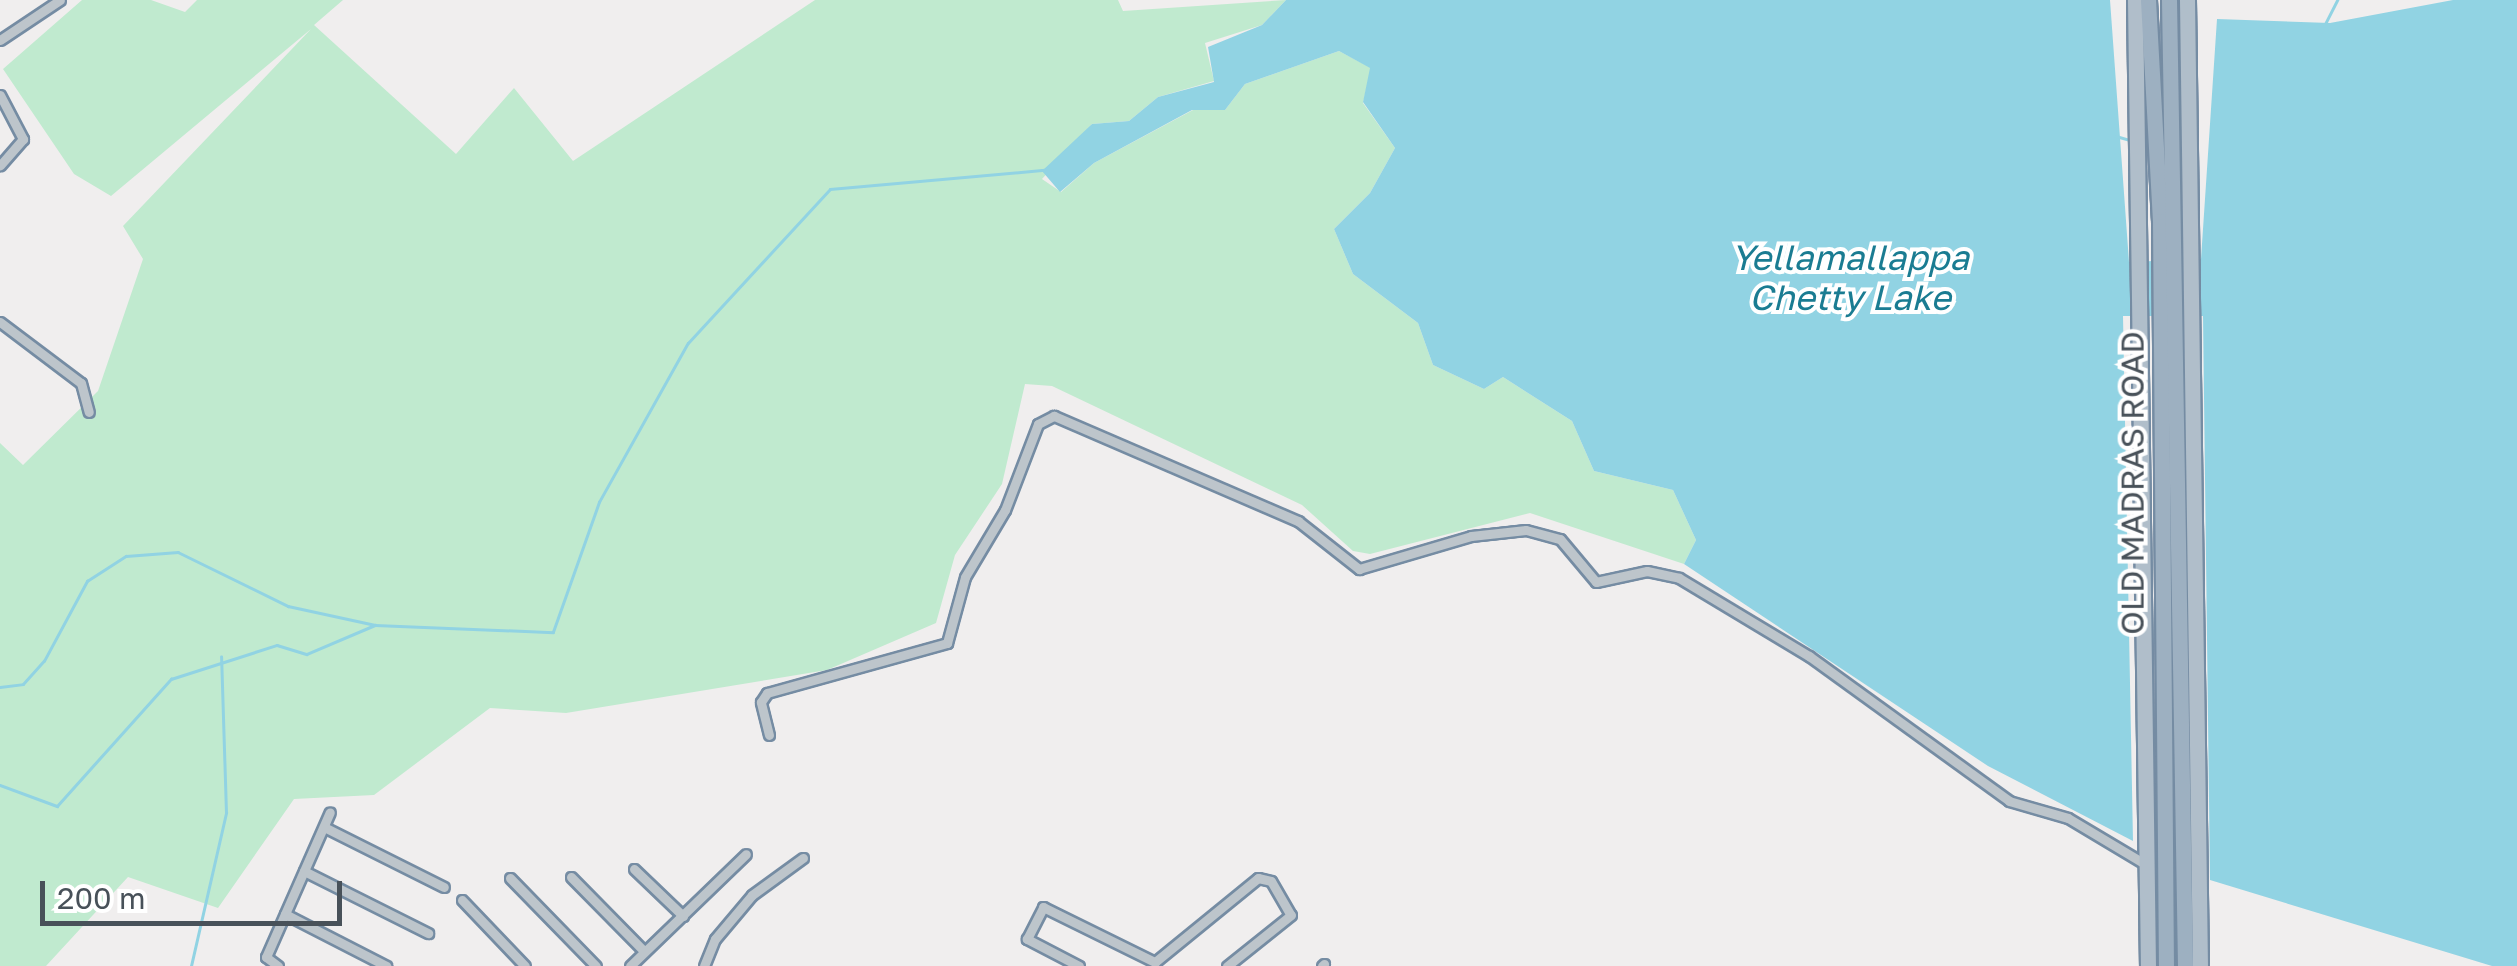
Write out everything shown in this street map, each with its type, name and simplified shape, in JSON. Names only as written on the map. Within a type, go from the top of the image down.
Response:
[{"type":"highway","name":"OLD MADRAS ROAD","points":[[2148,0],[2159,255],[2176,323],[2190,779],[2184,966]]},
{"type":"highway","name":"OLD MADRAS ROAD","points":[[2159,255],[2168,0]]},
{"type":"highway","name":"OLD MADRAS ROAD","points":[[2166,966],[2164,886],[2176,323]]},
{"type":"main road","points":[[2135,0],[2159,255],[2141,330],[2148,966]]},
{"type":"main road","points":[[2176,323],[2192,254],[2187,0]]},
{"type":"main road","points":[[2190,779],[2200,966]]},
{"type":"street","points":[[0,40],[60,0]]},
{"type":"street","points":[[0,165],[23,139],[1,99]]},
{"type":"street","points":[[0,322],[81,382],[89,412]]},
{"type":"street","points":[[769,735],[760,702],[767,692],[947,642],[965,577],[1005,510],[1038,424],[1054,416],[1298,521],[1359,568],[1471,536],[1526,530],[1560,539],[1596,582],[1647,571],[1678,578],[1809,656],[2009,801],[2068,818],[2148,865]]},
{"type":"street","points":[[278,966],[266,957],[330,812]]},
{"type":"street","points":[[324,827],[444,887]]},
{"type":"street","points":[[630,966],[746,854]]},
{"type":"street","points":[[704,966],[716,939],[752,894],[803,858]]},
{"type":"street","points":[[634,869],[683,916]]},
{"type":"street","points":[[304,871],[428,933]]},
{"type":"street","points":[[571,877],[644,952]]},
{"type":"street","points":[[510,878],[596,966]]},
{"type":"street","points":[[1079,966],[1027,938],[1044,907],[1165,962],[1258,878],[1271,880],[1292,915],[1227,966]]},
{"type":"street","points":[[462,900],[525,966]]},
{"type":"street","points":[[285,914],[386,966]]},
{"type":"green space","points":[[82,0],[151,0],[185,12],[197,0],[343,0],[314,25],[456,154],[514,88],[573,161],[815,0],[1118,0],[1123,11],[1286,0],[1262,25],[1205,43],[1214,81],[1158,97],[1129,121],[1092,124],[1042,179],[1061,192],[1094,163],[1193,110],[1225,110],[1245,84],[1339,51],[1371,68],[1363,103],[1395,148],[1370,193],[1334,229],[1353,274],[1418,323],[1433,365],[1484,389],[1503,377],[1572,421],[1594,471],[1673,490],[1696,540],[1684,564],[1530,513],[1370,554],[1353,551],[1302,505],[1052,386],[1025,384],[1002,484],[955,555],[936,623],[827,670],[566,713],[490,708],[374,795],[294,799],[218,908],[128,877],[46,966],[0,966],[0,443],[23,465],[98,391],[143,259],[123,226],[311,29],[111,196],[74,174],[3,69]]},
{"type":"water","name":"Yellamallappa Chetty Lake","points":[[1286,0],[2110,0],[2129,262],[2201,259],[2217,19],[2330,23],[2453,0],[2517,0],[2517,966],[2492,966],[2210,880],[2203,316],[2123,316],[2133,841],[1988,766],[1684,564],[1696,540],[1673,490],[1594,471],[1572,421],[1503,377],[1484,389],[1433,365],[1418,323],[1353,274],[1334,229],[1370,193],[1395,148],[1363,102],[1370,68],[1339,51],[1245,84],[1225,110],[1192,110],[1094,163],[1060,192],[1042,171],[1092,124],[1129,121],[1158,97],[1214,82],[1208,47],[1262,25]]},
{"type":"waterway","points":[[2324,26],[2337,0]]},
{"type":"waterway","points":[[2116,136],[2133,141]]},
{"type":"waterway","points":[[0,687],[23,684],[44,661],[87,581],[126,556],[178,552],[288,606],[375,625],[553,632],[599,502],[688,343],[830,189],[1044,170]]},
{"type":"waterway","points":[[0,785],[57,806],[171,679],[277,645],[307,654],[375,625]]},
{"type":"waterway","points":[[191,966],[226,813],[221,657]]}]
